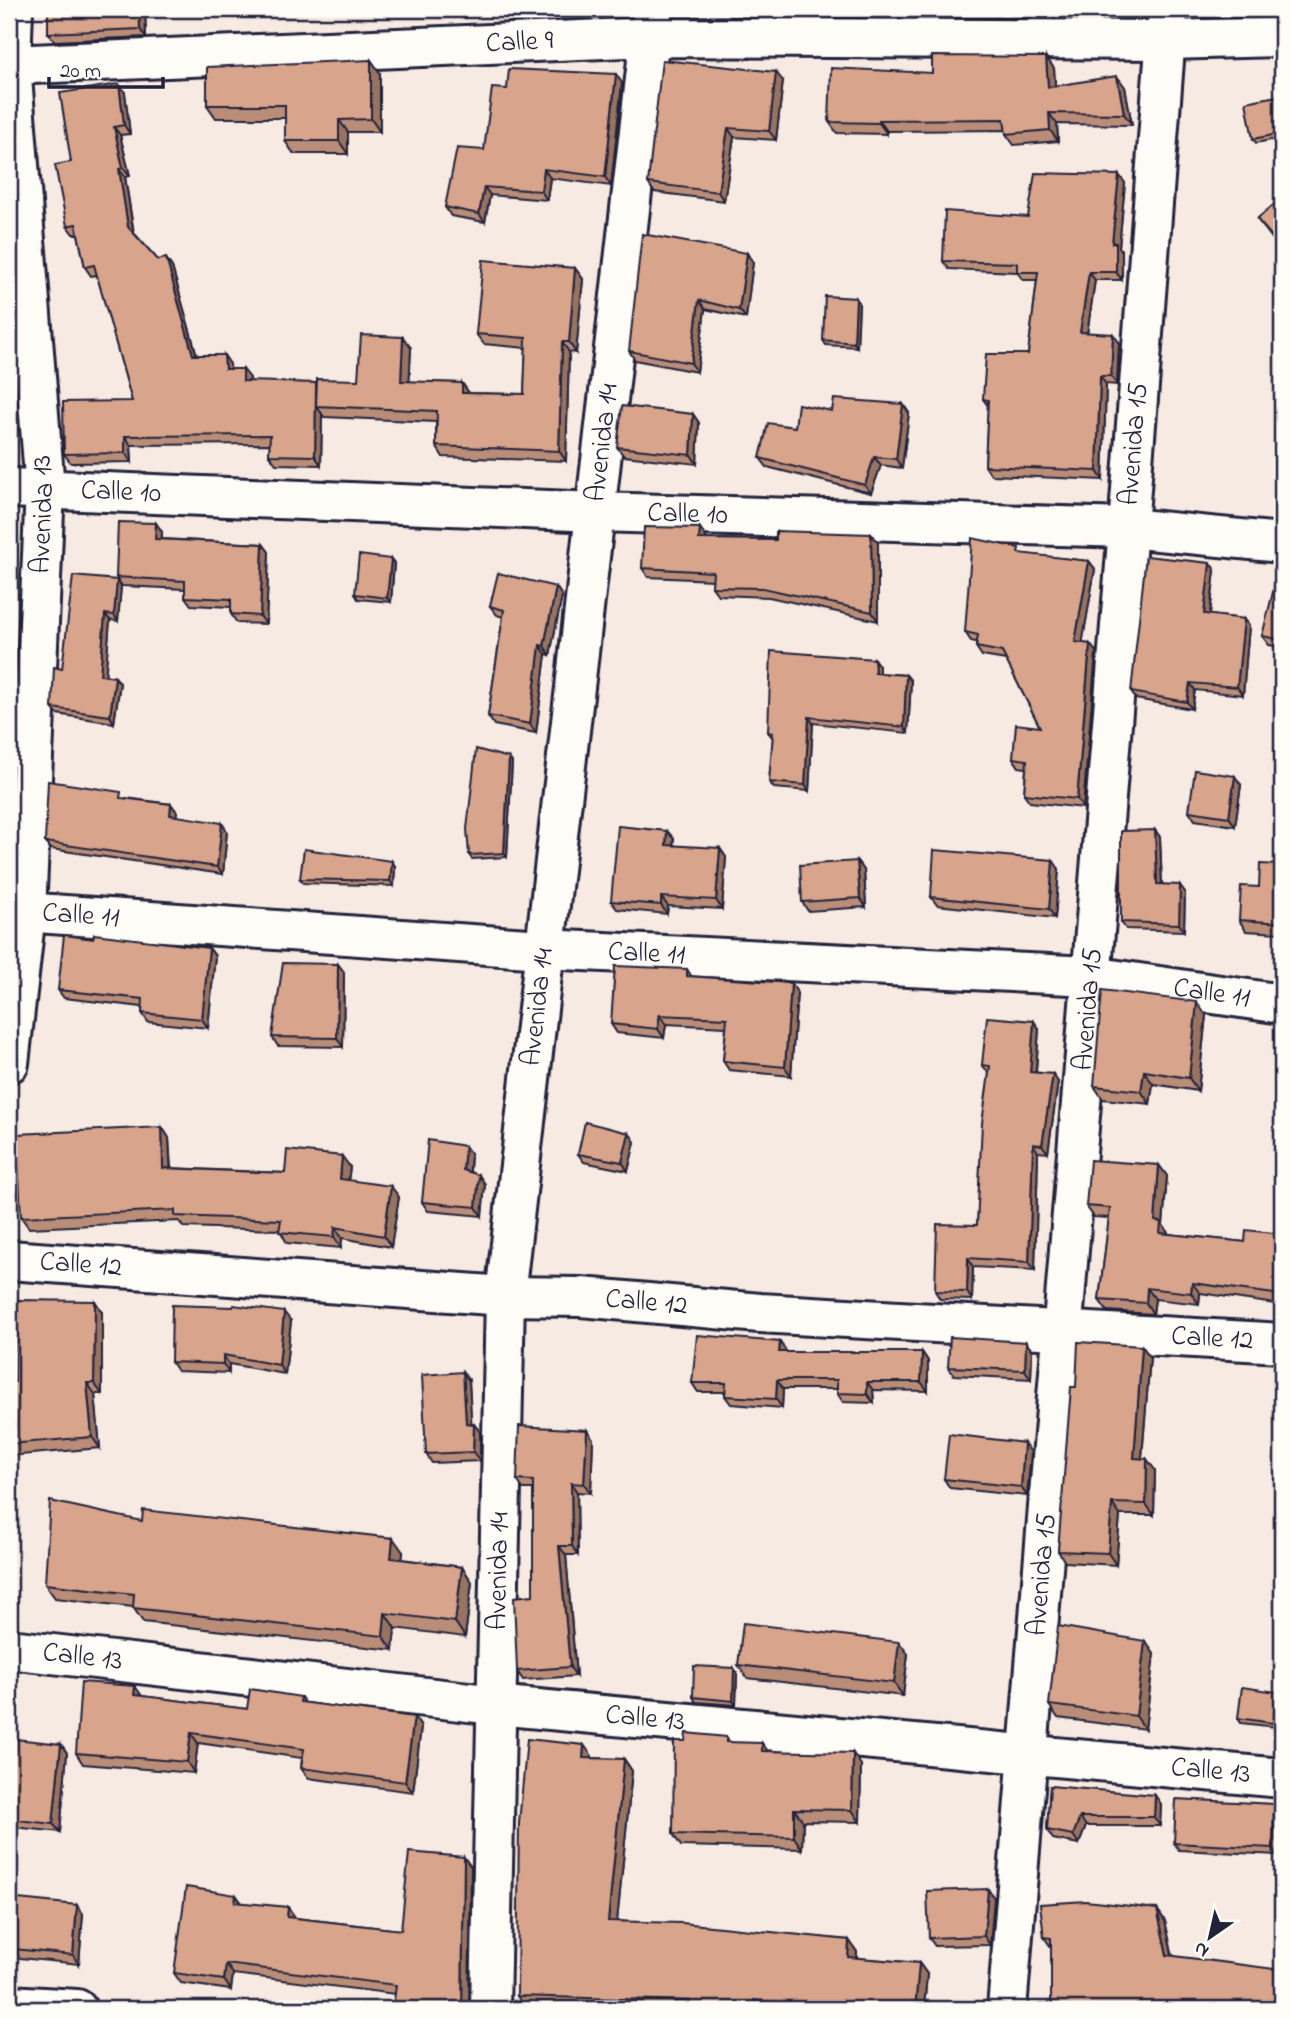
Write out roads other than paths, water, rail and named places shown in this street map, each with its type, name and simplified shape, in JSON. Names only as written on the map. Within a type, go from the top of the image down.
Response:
[{"type":"street","name":"Avenida 13","points":[[9,1063],[17,911],[27,489],[10,65],[13,9]]},
{"type":"street","name":"Calle 9","points":[[10,65],[651,23],[1167,24],[1282,37]]},
{"type":"street","name":"Avenida 14","points":[[490,2009],[505,1296],[651,23]]},
{"type":"street","name":"Avenida 15","points":[[1007,2009],[1167,24]]},
{"type":"street","name":"Calle 10","points":[[27,489],[597,512],[1128,528],[1282,543]]},
{"type":"street","name":"Calle 11","points":[[17,911],[543,949],[1091,976],[1282,1004]]},
{"type":"street","name":"Calle 12","points":[[9,1260],[505,1296],[581,1297],[760,1313],[1282,1343]]},
{"type":"street","name":"Calle 13","points":[[9,1649],[495,1705],[1282,1778]]},
{"type":"street","points":[[9,2005],[77,2009]]}]
